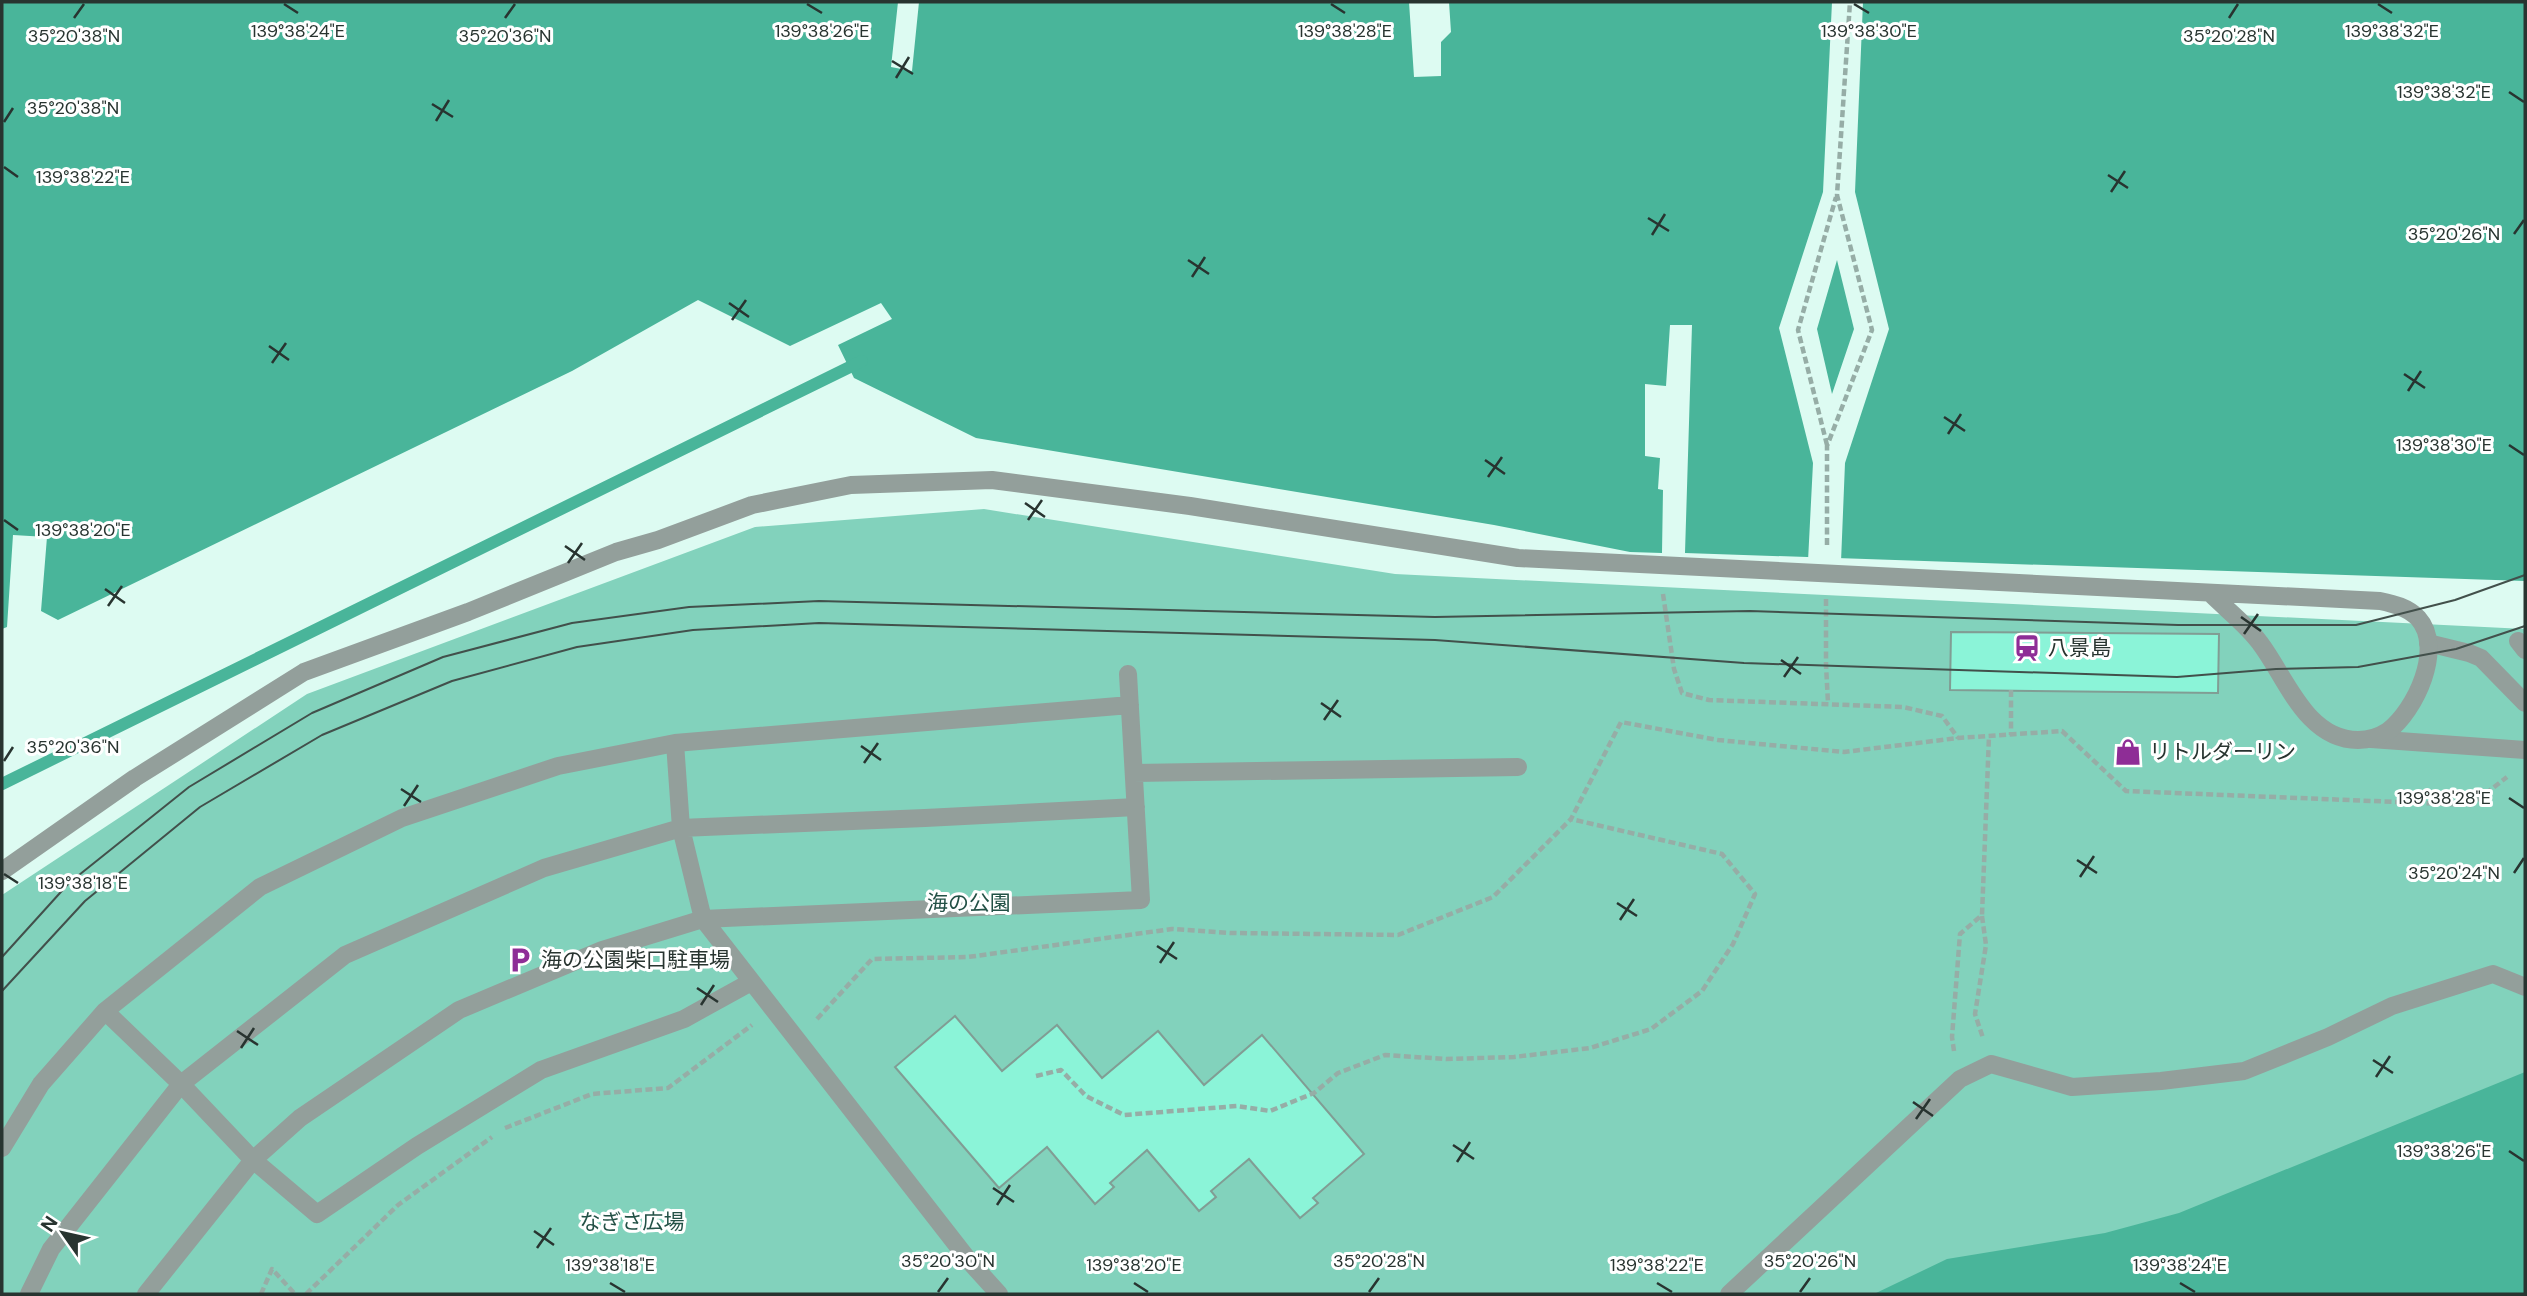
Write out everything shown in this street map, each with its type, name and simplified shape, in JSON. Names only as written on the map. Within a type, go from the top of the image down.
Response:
[{"type":"street","points":[[2,871],[135,778],[304,672],[468,612],[616,552],[752,505],[851,485],[992,480],[1190,506],[1518,558],[2399,604],[2417,618],[2426,631],[2427,667],[2405,713],[2388,731],[2371,739]]},
{"type":"street","points":[[2211,594],[2258,641],[2300,706],[2316,724],[2335,735],[2354,740],[2525,750]]},
{"type":"street","points":[[2428,643],[2481,658],[2525,703]]},
{"type":"street","points":[[146,1294],[253,1160],[300,1118],[459,1010],[602,950],[703,919],[1141,900],[1128,674]]},
{"type":"street","points":[[2,1148],[41,1084],[105,1011],[260,887],[402,818],[558,766],[675,743],[1130,705]]},
{"type":"street","points":[[675,743],[681,828],[703,919],[970,1262],[999,1294]]},
{"type":"street","points":[[1134,773],[1518,767]]},
{"type":"street","points":[[29,1294],[51,1249],[181,1084],[345,955],[544,868],[681,828],[1136,807]]},
{"type":"street","points":[[1729,1294],[1960,1079],[1991,1064],[2072,1087],[2161,1081],[2244,1071],[2328,1037],[2392,1006],[2493,974],[2525,987]]},
{"type":"street","points":[[105,1011],[181,1084],[253,1160],[317,1214],[417,1146],[541,1070],[684,1019],[751,982]]},
{"type":"path","points":[[1827,555],[1828,446],[1798,330],[1837,195],[1850,2]]},
{"type":"path","points":[[1828,446],[1872,330],[1837,195]]},
{"type":"path","points":[[1659,565],[1674,670],[1682,693],[1709,700],[1903,707],[1942,716],[1958,738]]},
{"type":"path","points":[[1826,596],[1828,703]]},
{"type":"path","points":[[2011,690],[2011,734]]},
{"type":"path","points":[[798,1039],[872,959],[968,957],[1172,929],[1231,933],[1398,935],[1493,897],[1571,820],[1621,722],[1718,740],[1844,752],[1958,738],[2062,731],[2126,790],[2471,805],[2510,776],[2517,776]]},
{"type":"path","points":[[1976,1014],[1986,945],[1982,915],[1989,736]]},
{"type":"path","points":[[1036,1076],[1060,1070],[1086,1096],[1124,1115],[1237,1106],[1270,1111],[1314,1093],[1338,1073],[1385,1055],[1446,1059],[1514,1057],[1590,1048],[1651,1028],[1702,991],[1733,944],[1755,894],[1722,854],[1571,820]]},
{"type":"path","points":[[1960,1079],[1952,1037],[1960,934],[1982,915]]},
{"type":"path","points":[[306,1294],[398,1205],[502,1129],[592,1094],[668,1088],[773,1009]]},
{"type":"path","points":[[261,1294],[272,1269],[295,1294]]},
{"type":"green space","name":"海の公園","points":[[984,509],[1395,574],[2525,629],[2525,1140],[2002,1294],[2,1294],[2,895],[307,694],[755,527]]},
{"type":"shaded area","points":[[2,2],[898,2],[891,67],[912,71],[919,2],[1409,2],[1414,77],[1441,76],[1441,42],[1451,32],[1449,2],[2525,2],[2525,581],[1685,553],[1692,325],[1670,325],[1666,386],[1645,384],[1645,456],[1660,458],[1658,489],[1663,490],[1662,553],[1630,552],[1494,525],[976,438],[854,378],[838,345],[892,319],[881,303],[790,346],[698,300],[572,371],[58,620],[41,611],[47,537],[13,535],[7,627],[2,629]]},
{"type":"shaded area","points":[[2525,1072],[2525,1294],[1874,1294],[1947,1259],[2105,1233],[2179,1213]]},
{"type":"pier","points":[[1832,2],[1863,2],[1855,192],[1889,329],[1845,463],[1841,562],[1808,561],[1813,463],[1779,328],[1823,192]],"holes":[[[1837,260],[1854,329],[1832,394],[1817,329]]]},
{"type":"building","points":[[1951,632],[2219,634],[2218,693],[1950,690]]},
{"type":"building","points":[[955,1016],[1002,1071],[1057,1025],[1102,1078],[1158,1031],[1204,1085],[1262,1035],[1364,1154],[1313,1198],[1318,1203],[1300,1218],[1249,1159],[1211,1191],[1216,1197],[1199,1211],[1147,1150],[1110,1183],[1114,1187],[1095,1204],[1047,1147],[999,1188],[895,1067]]},
{"type":"waterway","points":[[2,784],[862,361]]},
{"type":"tram line","points":[[2,957],[69,883],[189,787],[312,713],[443,657],[572,623],[689,607],[819,601],[1435,617],[1750,611],[2178,625],[2356,625],[2455,600],[2525,575]]},
{"type":"tram line","points":[[2,991],[85,901],[200,807],[322,735],[452,681],[577,647],[693,630],[819,623],[1435,640],[1744,663],[2177,677],[2276,669],[2358,667],[2456,649],[2525,626]]},
{"type":"place","name":"八景島","points":[[2027,648]]},
{"type":"place","name":"リトルダーリン","points":[[2128,752]]},
{"type":"place","name":"海の公園柴口駐車場","points":[[520,960]]},
{"type":"park label","name":"なぎさ広場","points":[[632,1222]]}]
